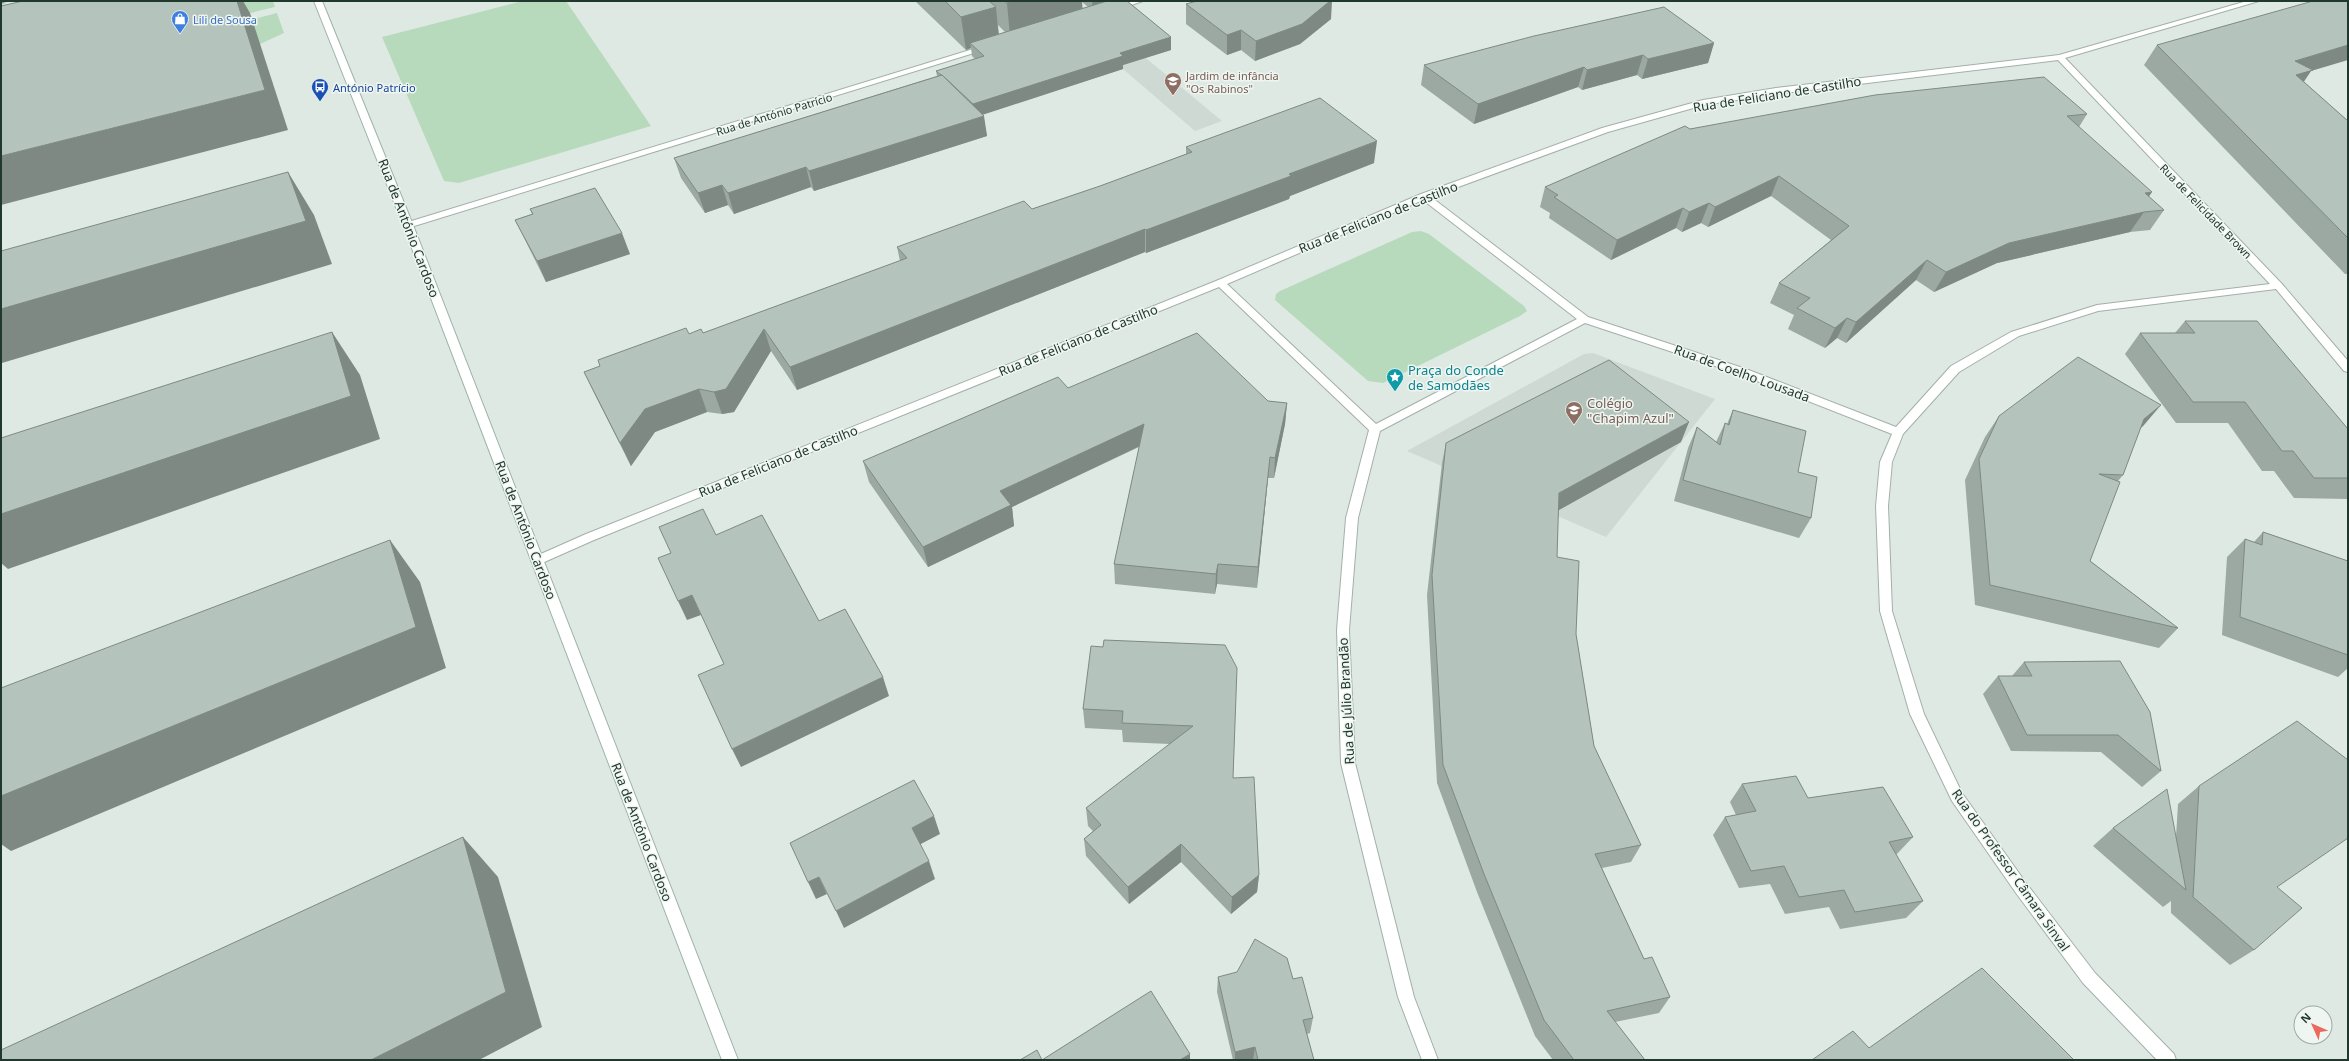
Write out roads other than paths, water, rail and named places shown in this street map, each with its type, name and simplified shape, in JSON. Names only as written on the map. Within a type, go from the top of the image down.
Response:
[{"type":"street","name":"Rua de António Cardoso","points":[[318,1],[408,225],[730,1060]]},
{"type":"street","points":[[1105,11],[1139,1]]},
{"type":"street","name":"Rua de Feliciano de Castilho","points":[[538,560],[590,537],[1220,283],[1424,196],[1606,130],[1703,103],[1776,91],[2060,57],[2255,1]]},
{"type":"street","name":"Rua de António Patrício","points":[[408,225],[993,46]]},
{"type":"street","name":"Rua de Felicidade Brown","points":[[2060,57],[2278,286],[2348,368]]},
{"type":"street","points":[[1220,283],[1375,429],[1584,320],[1424,196]]},
{"type":"street","name":"Rua do Professor Câmara Sinval","points":[[2168,1060],[2089,978],[2021,888],[1957,797],[1917,714],[1886,611],[1882,506],[1886,462],[1898,432],[1955,369],[2015,334],[2097,308],[2278,286]]},
{"type":"street","name":"Rua de Coelho Lousada","points":[[1584,320],[1632,334],[1844,410],[1898,432]]},
{"type":"street","name":"Rua de Júlio Brandão","points":[[1375,429],[1352,518],[1343,630],[1348,763],[1374,878],[1406,997],[1430,1060]]},
{"type":"place","name":"Lili de Sousa","points":[[180,34]]},
{"type":"place","name":"Jardim de infância \"Os Rabinos\"","points":[[1173,96]]},
{"type":"place","name":"António Patrício","points":[[320,102]]},
{"type":"place","name":"Praça do Conde de Samodães","points":[[1395,392]]},
{"type":"place","name":"Colégio \"Chapim Azul\"","points":[[1574,425]]}]
